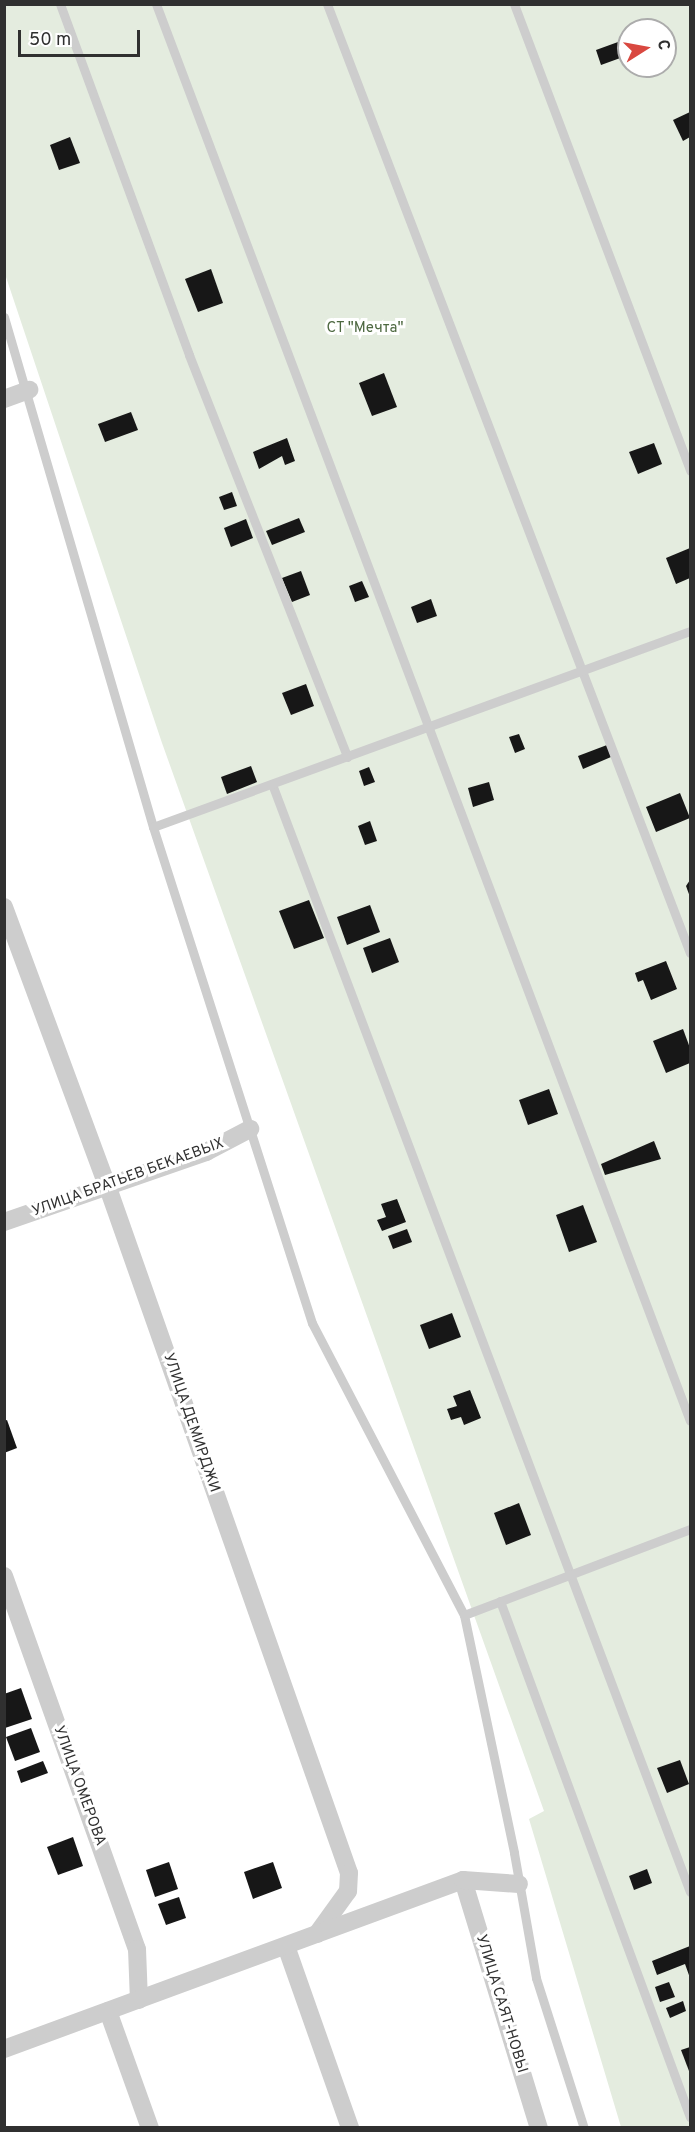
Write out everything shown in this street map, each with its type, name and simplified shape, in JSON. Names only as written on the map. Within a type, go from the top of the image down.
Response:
[{"type":"street","points":[[4,399],[29,390]]},
{"type":"street","name":"УЛИЦА ДЕМИРДЖИ","points":[[4,908],[107,1185],[348,1873],[348,1891],[317,1934]]},
{"type":"street","name":"УЛИЦА БРАТЬЕВ БЕКАЕВЫХ","points":[[4,1222],[206,1152],[250,1129]]},
{"type":"street","name":"УЛИЦА ОМЕРОВА","points":[[4,1576],[137,1949],[139,2000]]},
{"type":"street","points":[[4,2049],[463,1880],[519,1884]]},
{"type":"street","name":"УЛИЦА САЯТ-НОВЫ","points":[[463,1880],[539,2127]]},
{"type":"street","points":[[286,1946],[350,2127]]},
{"type":"street","points":[[108,2011],[150,2127]]},
{"type":"lane","points":[[60,4],[189,355],[347,757]]},
{"type":"lane","points":[[156,4],[690,1421]]},
{"type":"lane","points":[[327,4],[690,953]]},
{"type":"lane","points":[[514,4],[690,471]]},
{"type":"lane","points":[[4,317],[29,390],[153,827],[312,1323],[464,1615],[536,1978],[584,2127]]},
{"type":"lane","points":[[153,827],[690,631]]},
{"type":"lane","points":[[272,784],[690,1892]]},
{"type":"lane","points":[[464,1615],[690,1529]]},
{"type":"lane","points":[[500,1601],[690,2117]]},
{"type":"green space","name":"СТ \"Мечта\"","points":[[4,5],[690,5],[690,2127],[621,2127],[529,1819],[544,1811],[162,743],[5,274]]},
{"type":"building","points":[[617,42],[617,59],[601,65],[596,50]]},
{"type":"building","points":[[690,112],[690,137],[683,141],[673,120]]},
{"type":"building","points":[[70,137],[80,163],[59,170],[50,145]]},
{"type":"building","points":[[211,269],[223,303],[198,312],[185,279]]},
{"type":"building","points":[[384,373],[397,407],[372,416],[359,383]]},
{"type":"building","points":[[131,412],[138,430],[105,442],[98,424]]},
{"type":"building","points":[[287,438],[295,461],[285,465],[282,456],[259,469],[253,452]]},
{"type":"building","points":[[654,443],[662,464],[638,474],[629,452]]},
{"type":"building","points":[[232,492],[237,506],[224,510],[219,497]]},
{"type":"building","points":[[299,518],[305,532],[272,545],[266,531]]},
{"type":"building","points":[[246,519],[253,538],[231,547],[224,528]]},
{"type":"building","points":[[690,548],[690,578],[676,584],[666,558]]},
{"type":"building","points":[[301,571],[310,595],[292,602],[282,578]]},
{"type":"building","points":[[362,581],[369,597],[355,602],[349,586]]},
{"type":"building","points":[[431,599],[437,616],[417,623],[411,607]]},
{"type":"building","points":[[306,684],[314,706],[291,715],[282,693]]},
{"type":"building","points":[[519,734],[525,749],[515,753],[509,737]]},
{"type":"building","points":[[607,745],[611,757],[583,769],[578,756]]},
{"type":"building","points":[[251,766],[257,782],[227,794],[221,777]]},
{"type":"building","points":[[369,767],[375,782],[364,786],[359,771]]},
{"type":"building","points":[[489,782],[494,800],[473,807],[468,788]]},
{"type":"building","points":[[680,793],[690,818],[656,832],[646,807]]},
{"type":"building","points":[[370,821],[377,841],[365,845],[358,826]]},
{"type":"building","points":[[690,880],[690,897],[686,886]]},
{"type":"building","points":[[309,900],[324,938],[294,949],[279,911]]},
{"type":"building","points":[[370,905],[380,932],[347,945],[337,917]]},
{"type":"building","points":[[390,938],[399,962],[372,973],[363,948]]},
{"type":"building","points":[[666,961],[677,989],[651,1000],[643,980],[638,982],[635,973]]},
{"type":"building","points":[[683,1029],[690,1048],[690,1063],[666,1073],[653,1041]]},
{"type":"building","points":[[549,1089],[558,1114],[528,1125],[519,1100]]},
{"type":"building","points":[[654,1141],[661,1159],[605,1175],[601,1164]]},
{"type":"building","points":[[397,1199],[406,1222],[382,1231],[377,1220],[386,1217],[381,1204]]},
{"type":"building","points":[[583,1205],[597,1242],[569,1252],[556,1215]]},
{"type":"building","points":[[407,1229],[412,1242],[393,1249],[388,1236]]},
{"type":"building","points":[[452,1313],[461,1337],[429,1349],[420,1325]]},
{"type":"building","points":[[470,1390],[481,1418],[464,1425],[461,1417],[451,1420],[447,1409],[457,1406],[453,1396]]},
{"type":"building","points":[[7,1420],[17,1448],[4,1453],[4,1421]]},
{"type":"building","points":[[519,1503],[531,1535],[506,1545],[494,1513]]},
{"type":"building","points":[[21,1688],[32,1719],[5,1728],[4,1694]]},
{"type":"building","points":[[31,1728],[40,1752],[15,1761],[6,1737]]},
{"type":"building","points":[[680,1760],[689,1784],[667,1793],[657,1768]]},
{"type":"building","points":[[43,1761],[48,1773],[21,1783],[17,1771]]},
{"type":"building","points":[[73,1837],[83,1866],[58,1875],[47,1847]]},
{"type":"building","points":[[169,1862],[178,1889],[155,1897],[146,1870]]},
{"type":"building","points":[[273,1862],[282,1888],[253,1899],[244,1872]]},
{"type":"building","points":[[647,1869],[652,1883],[634,1890],[629,1876]]},
{"type":"building","points":[[179,1897],[186,1918],[166,1925],[158,1904]]},
{"type":"building","points":[[690,1946],[690,1978],[685,1964],[657,1975],[652,1961]]},
{"type":"building","points":[[669,1982],[675,1997],[660,2002],[655,1987]]},
{"type":"building","points":[[683,2001],[686,2011],[670,2018],[666,2008]]},
{"type":"building","points":[[690,2047],[690,2070],[689,2071],[681,2050]]}]
